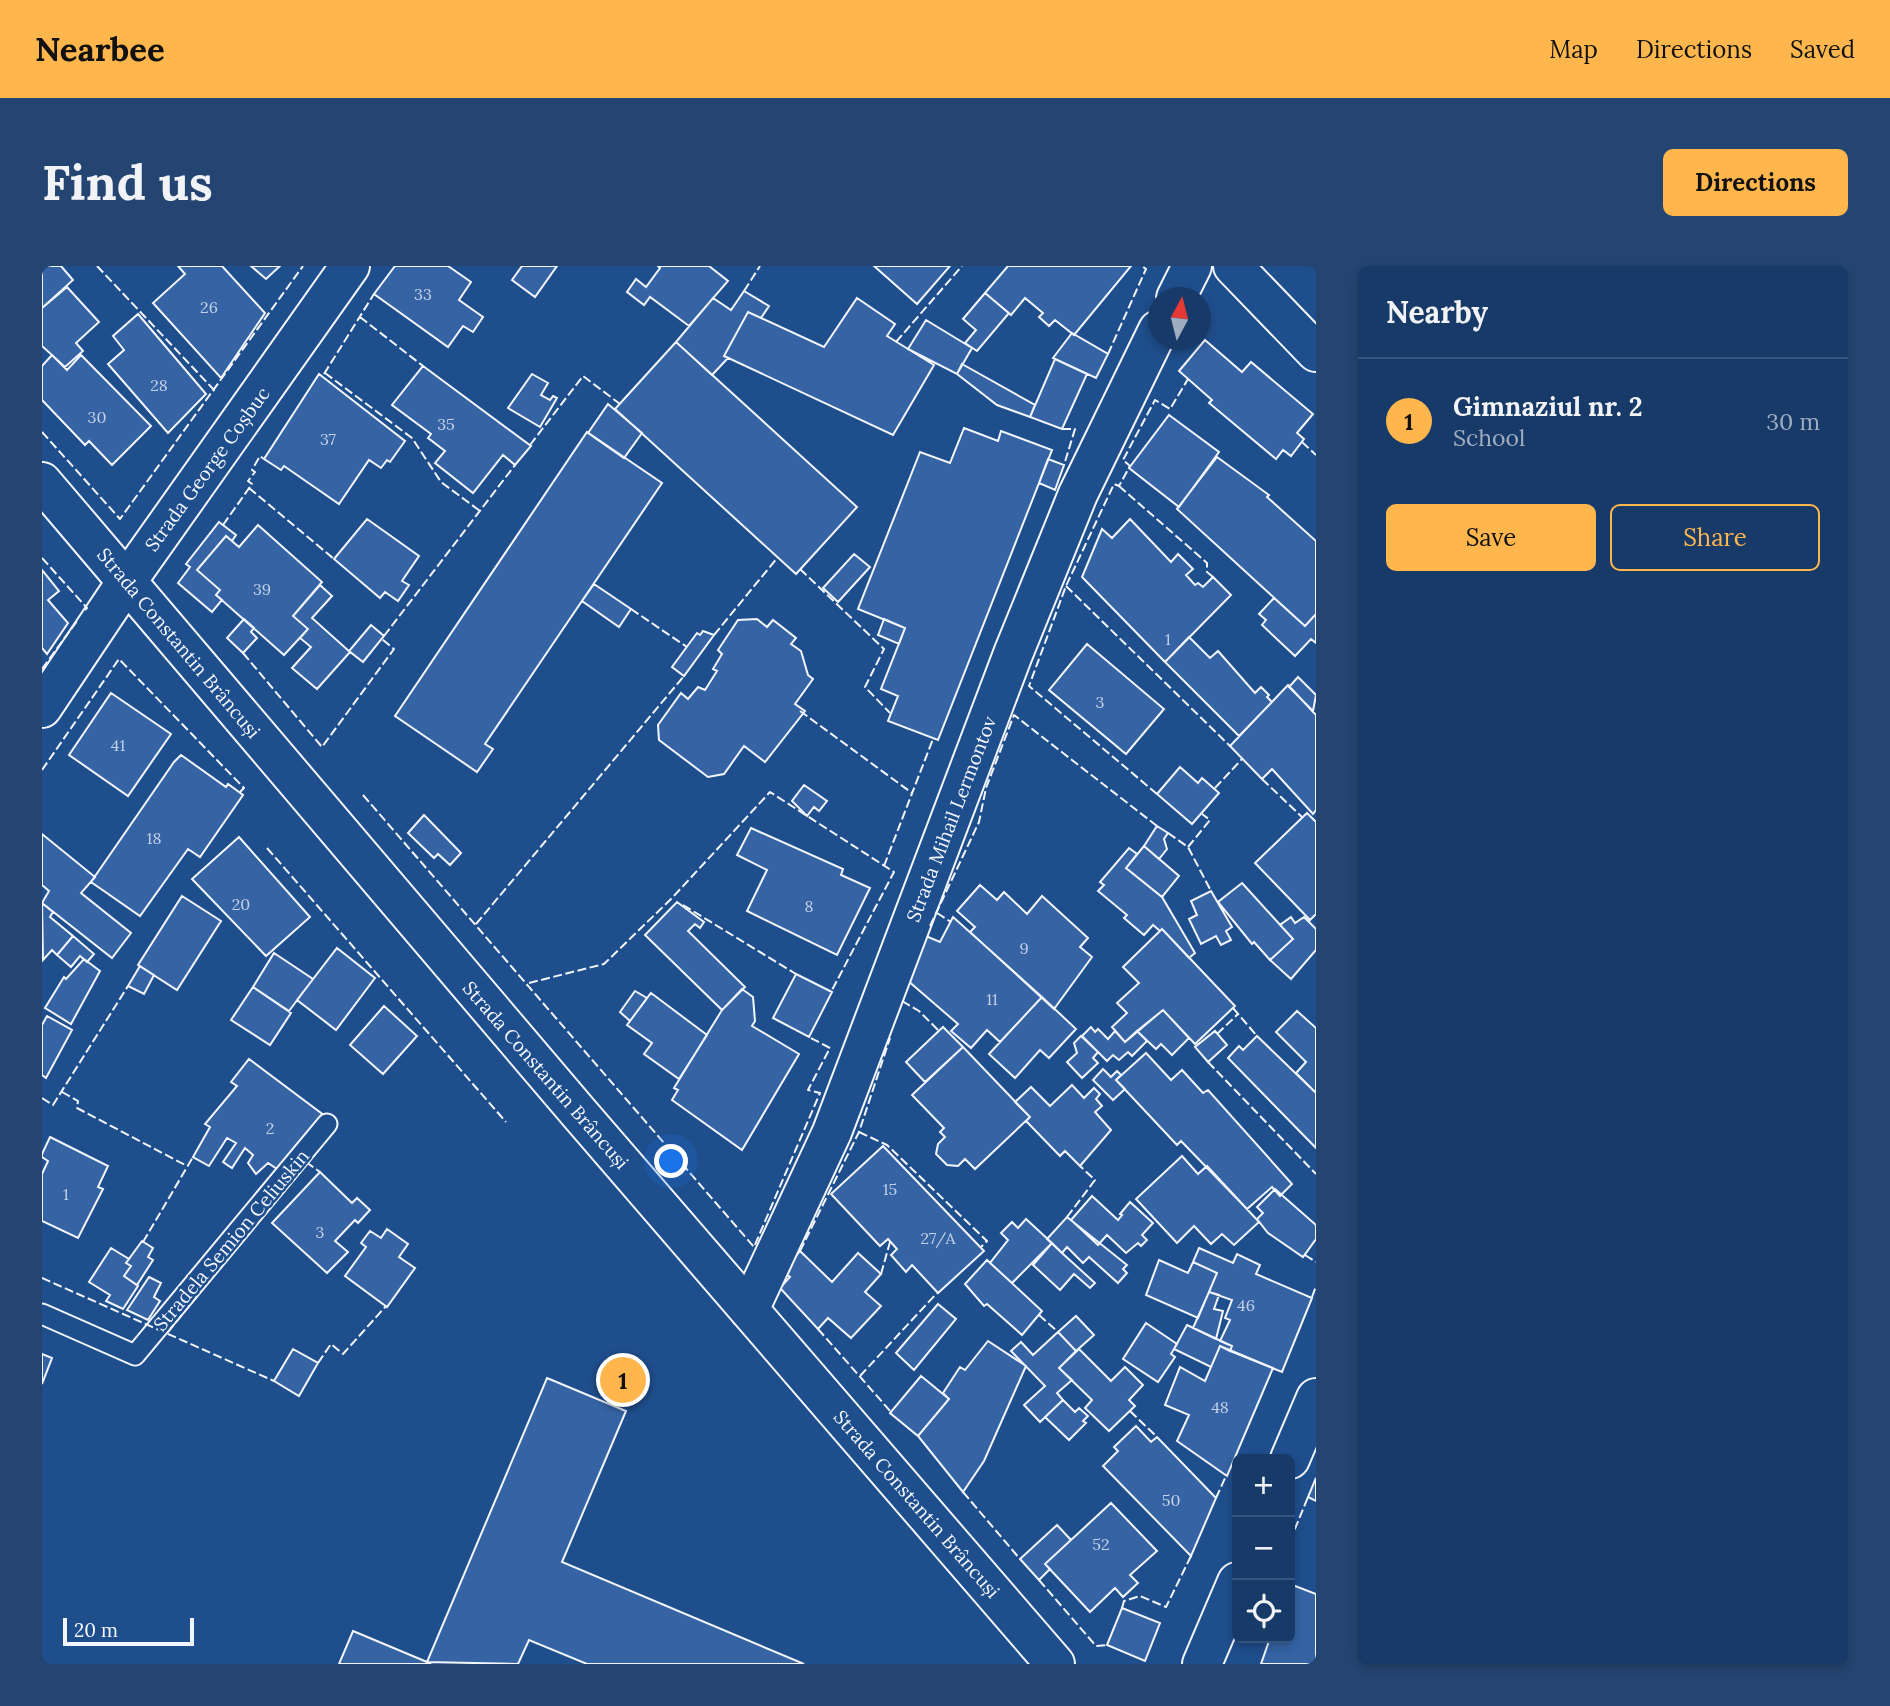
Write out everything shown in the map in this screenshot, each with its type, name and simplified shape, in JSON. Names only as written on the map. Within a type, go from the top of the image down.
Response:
[{"type":"street","name":"Strada George Coșbuc","points":[[42,708],[127,581],[350,266]]},
{"type":"street","points":[[1182,287],[1192,266]]},
{"type":"street","points":[[1233,266],[1316,352]]},
{"type":"street","name":"Strada Mihail Lermontov","points":[[749,1310],[832,1132],[998,693],[1078,494],[1148,350]]},
{"type":"street","name":"Strada Constantin Brâncuși","points":[[42,482],[1055,1664]]},
{"type":"street","points":[[1292,1454],[1316,1398]]},
{"type":"street","points":[[1202,1664],[1232,1594]]},
{"type":"lane","name":"Stradela Semion Celiuskin","points":[[42,1314],[135,1355],[327,1124]]},
{"type":"building","points":[[42,266],[61,266],[73,280],[42,308]]},
{"type":"building","points":[[178,266],[222,266],[265,313],[221,378],[153,303],[185,274]]},
{"type":"building","points":[[251,266],[280,266],[266,279]]},
{"type":"building","points":[[395,266],[448,266],[471,282],[459,300],[483,317],[473,332],[463,326],[448,347],[374,294]]},
{"type":"building","points":[[522,266],[557,266],[535,297],[512,280]]},
{"type":"building","points":[[658,266],[709,266],[728,281],[689,326],[650,297],[644,305],[627,292],[636,279],[646,287],[660,268]]},
{"type":"building","points":[[874,266],[950,266],[917,304]]},
{"type":"building","points":[[1008,266],[1131,266],[1074,335],[1055,320],[1049,326],[1039,317],[1043,313],[1025,298],[1011,315],[985,293]]},
{"type":"building","points":[[67,287],[99,322],[76,343],[83,351],[65,367],[42,346],[42,308]]},
{"type":"building","points":[[744,291],[769,306],[761,318],[748,312],[724,356],[728,358],[712,375],[676,342],[713,298],[731,310]]},
{"type":"building","points":[[985,293],[1009,313],[977,351],[965,343],[976,330],[963,319]]},
{"type":"building","points":[[857,298],[895,324],[887,336],[934,365],[893,435],[724,356],[748,312],[824,347]]},
{"type":"building","points":[[138,314],[206,394],[168,433],[108,364],[124,350],[113,336]]},
{"type":"building","points":[[926,320],[972,348],[957,374],[908,349]]},
{"type":"building","points":[[1072,333],[1108,354],[1096,378],[1053,358]]},
{"type":"building","points":[[676,342],[857,507],[796,574],[615,409]]},
{"type":"building","points":[[1211,345],[1242,372],[1251,362],[1313,414],[1297,433],[1304,439],[1291,456],[1283,450],[1276,459],[1209,403],[1212,400],[1179,371],[1197,350],[1211,350]]},
{"type":"building","points":[[52,355],[67,370],[81,355],[151,426],[112,465],[89,441],[85,445],[42,400],[42,366]]},
{"type":"building","points":[[1055,359],[1087,374],[1062,429],[1030,417]]},
{"type":"building","points":[[962,364],[1035,405],[1030,417],[997,405],[957,374]]},
{"type":"building","points":[[423,366],[531,446],[515,465],[503,455],[473,493],[435,463],[445,451],[428,438],[431,434],[392,405]]},
{"type":"building","points":[[319,374],[405,441],[390,462],[387,460],[381,468],[369,460],[339,504],[284,466],[281,470],[264,459]]},
{"type":"building","points":[[532,374],[548,383],[541,395],[550,400],[553,396],[557,398],[540,427],[508,408]]},
{"type":"building","points":[[608,404],[642,433],[624,458],[588,433]]},
{"type":"building","points":[[1169,415],[1219,452],[1179,507],[1129,468]]},
{"type":"building","points":[[964,428],[998,441],[1001,431],[1052,450],[938,740],[888,721],[898,696],[881,689],[905,628],[858,609],[920,452],[950,463]]},
{"type":"building","points":[[587,432],[662,483],[485,744],[493,749],[477,772],[395,716]]},
{"type":"building","points":[[1217,457],[1269,495],[1267,497],[1316,541],[1316,614],[1305,626],[1177,509]]},
{"type":"building","points":[[1048,459],[1064,465],[1055,490],[1039,483]]},
{"type":"building","points":[[367,519],[419,556],[402,581],[409,585],[398,601],[385,592],[380,598],[334,559]]},
{"type":"building","points":[[1130,519],[1171,562],[1178,554],[1193,569],[1186,575],[1195,585],[1198,583],[1203,587],[1213,577],[1231,595],[1165,662],[1082,577],[1102,529],[1112,538]]},
{"type":"building","points":[[219,522],[236,535],[232,541],[226,536],[197,570],[220,590],[216,595],[222,600],[212,612],[178,583],[190,567],[186,564]]},
{"type":"building","points":[[258,525],[322,582],[293,616],[308,629],[284,655],[216,595],[220,590],[197,570],[226,536],[239,547]]},
{"type":"building","points":[[854,554],[870,567],[838,602],[823,588]]},
{"type":"building","points":[[42,570],[59,591],[48,600],[68,623],[47,654],[42,648]]},
{"type":"building","points":[[594,584],[631,609],[619,627],[582,601]]},
{"type":"building","points":[[320,585],[332,596],[312,618],[350,652],[317,689],[292,668],[311,647],[300,638],[308,629],[293,616]]},
{"type":"building","points":[[1274,598],[1305,626],[1316,614],[1316,643],[1311,639],[1295,656],[1262,625],[1266,620],[1259,614]]},
{"type":"building","points":[[244,619],[254,628],[251,632],[257,638],[243,653],[227,638]]},
{"type":"building","points":[[757,619],[767,627],[773,620],[796,638],[791,644],[801,651],[808,675],[813,679],[795,704],[805,711],[765,762],[744,746],[724,774],[708,777],[659,740],[658,725],[681,693],[688,699],[698,687],[705,690],[717,671],[713,669],[722,654],[718,650],[738,620]]},
{"type":"building","points":[[884,619],[905,628],[899,644],[878,635]]},
{"type":"building","points":[[371,625],[384,636],[363,662],[349,651]]},
{"type":"building","points":[[703,631],[714,635],[684,676],[672,667],[697,633],[700,635]]},
{"type":"building","points":[[1189,637],[1210,658],[1218,651],[1255,693],[1261,687],[1269,695],[1267,697],[1272,702],[1239,736],[1165,662]]},
{"type":"building","points":[[1087,644],[1164,709],[1126,754],[1049,690]]},
{"type":"building","points":[[1298,677],[1316,695],[1313,711],[1289,687]]},
{"type":"building","points":[[1288,685],[1316,715],[1316,810],[1313,814],[1272,769],[1262,779],[1230,746]]},
{"type":"building","points":[[111,693],[171,734],[128,796],[69,755]]},
{"type":"building","points":[[181,755],[226,787],[228,784],[243,795],[200,857],[188,849],[140,916],[91,882]]},
{"type":"building","points":[[1180,767],[1198,783],[1202,778],[1219,793],[1192,824],[1157,794]]},
{"type":"building","points":[[804,785],[827,801],[819,811],[814,807],[807,816],[792,801]]},
{"type":"building","points":[[1307,813],[1316,822],[1316,914],[1310,920],[1255,863]]},
{"type":"building","points":[[424,815],[461,853],[450,865],[438,854],[434,858],[408,833]]},
{"type":"building","points":[[1157,826],[1168,833],[1164,839],[1167,849],[1159,859],[1144,846]]},
{"type":"building","points":[[751,828],[843,869],[841,875],[870,888],[837,955],[747,911],[767,870],[737,855]]},
{"type":"building","points":[[42,834],[95,877],[81,893],[131,933],[112,958],[42,903],[49,891],[42,885]]},
{"type":"building","points":[[239,837],[310,917],[266,956],[192,879]]},
{"type":"building","points":[[1144,846],[1179,876],[1162,897],[1126,868]]},
{"type":"building","points":[[1129,848],[1137,854],[1126,868],[1162,897],[1195,953],[1189,958],[1162,929],[1160,931],[1153,925],[1144,935],[1124,918],[1127,915],[1098,891],[1104,885],[1100,882]]},
{"type":"building","points":[[1242,883],[1293,939],[1270,960],[1254,942],[1252,944],[1218,902]]},
{"type":"building","points":[[980,885],[997,900],[1004,892],[1027,914],[1042,896],[1088,938],[1080,947],[1092,957],[1054,1009],[970,932],[975,927],[957,911]]},
{"type":"building","points":[[1211,891],[1232,927],[1226,931],[1231,940],[1221,945],[1216,936],[1201,944],[1189,919],[1197,915],[1191,901]]},
{"type":"building","points":[[182,896],[221,921],[177,990],[138,965]]},
{"type":"building","points":[[677,902],[704,922],[700,928],[695,924],[688,931],[745,987],[722,1010],[645,935]]},
{"type":"building","points":[[42,903],[53,912],[50,917],[73,936],[57,955],[52,950],[43,960]]},
{"type":"building","points":[[953,917],[1042,997],[1000,1042],[987,1030],[971,1048],[951,1031],[958,1024],[907,980],[926,936],[940,942]]},
{"type":"building","points":[[1291,917],[1295,923],[1304,917],[1316,929],[1316,950],[1291,979],[1270,960],[1293,939],[1280,925]]},
{"type":"building","points":[[1162,929],[1235,1006],[1195,1044],[1163,1010],[1125,1042],[1112,1027],[1127,1013],[1117,1003],[1139,983],[1123,967]]},
{"type":"building","points":[[73,936],[94,954],[87,962],[80,956],[71,967],[57,955]]},
{"type":"building","points":[[337,948],[375,978],[336,1030],[297,1000]]},
{"type":"building","points":[[274,953],[313,979],[289,1011],[253,987]]},
{"type":"building","points":[[84,959],[100,971],[71,1024],[45,1008],[64,977],[66,979]]},
{"type":"building","points":[[140,966],[154,975],[144,994],[128,986]]},
{"type":"building","points":[[796,974],[832,992],[809,1037],[773,1018]]},
{"type":"building","points":[[253,987],[291,1013],[270,1045],[231,1020]]},
{"type":"building","points":[[742,989],[753,997],[755,1021],[752,1026],[799,1054],[742,1150],[672,1100],[678,1090],[674,1088],[722,1010]]},
{"type":"building","points":[[635,991],[647,998],[630,1021],[620,1012]]},
{"type":"building","points":[[651,993],[707,1035],[679,1079],[644,1054],[652,1043],[627,1025]]},
{"type":"building","points":[[1042,997],[1076,1029],[1049,1058],[1040,1050],[1015,1078],[989,1054]]},
{"type":"building","points":[[384,1006],[417,1036],[383,1074],[350,1045]]},
{"type":"building","points":[[1163,1010],[1189,1038],[1172,1055],[1161,1044],[1156,1049],[1137,1031]]},
{"type":"building","points":[[1297,1011],[1316,1028],[1316,1093],[1296,1073],[1306,1062],[1276,1032]]},
{"type":"building","points":[[47,1016],[72,1030],[46,1078],[42,1075],[42,1025]]},
{"type":"building","points":[[943,1027],[963,1047],[925,1082],[906,1062]]},
{"type":"building","points":[[1091,1027],[1095,1032],[1098,1029],[1108,1039],[1115,1031],[1125,1042],[1137,1031],[1147,1041],[1132,1056],[1128,1052],[1119,1060],[1113,1055],[1107,1061],[1082,1036]]},
{"type":"building","points":[[1215,1031],[1227,1045],[1208,1062],[1195,1047]]},
{"type":"building","points":[[1081,1036],[1098,1052],[1093,1058],[1098,1063],[1082,1078],[1067,1062],[1077,1053],[1074,1043]]},
{"type":"building","points":[[1257,1036],[1316,1093],[1316,1148],[1228,1058],[1239,1046],[1243,1050]]},
{"type":"building","points":[[963,1047],[1030,1117],[975,1169],[965,1159],[958,1166],[947,1165],[936,1154],[938,1144],[945,1137],[940,1132],[944,1128],[912,1095]]},
{"type":"building","points":[[1146,1053],[1171,1080],[1182,1070],[1203,1093],[1208,1090],[1292,1184],[1280,1196],[1272,1187],[1247,1209],[1181,1141],[1177,1145],[1116,1080]]},
{"type":"building","points":[[249,1059],[337,1125],[319,1149],[305,1138],[280,1171],[268,1163],[256,1174],[248,1163],[253,1155],[245,1148],[232,1168],[223,1162],[236,1143],[227,1138],[209,1166],[193,1157],[210,1127],[205,1124],[237,1086],[231,1082]]},
{"type":"building","points":[[1103,1069],[1111,1077],[1117,1071],[1121,1075],[1116,1080],[1125,1089],[1113,1100],[1093,1080]]},
{"type":"building","points":[[1072,1085],[1084,1098],[1094,1088],[1100,1094],[1096,1099],[1102,1106],[1095,1112],[1111,1130],[1080,1166],[1065,1151],[1060,1156],[1026,1121],[1030,1117],[1015,1102],[1031,1087],[1050,1106]]},
{"type":"building","points":[[50,1137],[108,1166],[98,1187],[103,1189],[78,1238],[42,1221],[42,1174],[48,1161],[42,1154]]},
{"type":"building","points":[[883,1146],[984,1251],[938,1293],[912,1265],[906,1272],[891,1255],[897,1249],[888,1239],[880,1246],[831,1194]]},
{"type":"building","points":[[1182,1156],[1198,1174],[1207,1166],[1259,1222],[1234,1245],[1222,1234],[1211,1244],[1194,1226],[1177,1243],[1136,1199]]},
{"type":"building","points":[[320,1172],[352,1203],[357,1198],[370,1210],[358,1223],[355,1220],[335,1241],[348,1252],[327,1273],[272,1223]]},
{"type":"building","points":[[1275,1189],[1316,1225],[1316,1239],[1303,1257],[1268,1233],[1257,1219],[1263,1213],[1257,1207]]},
{"type":"building","points":[[1092,1196],[1118,1220],[1130,1202],[1153,1223],[1142,1235],[1147,1240],[1141,1246],[1138,1243],[1126,1253],[1107,1235],[1098,1245],[1071,1220]]},
{"type":"building","points":[[1067,1217],[1127,1265],[1123,1269],[1127,1273],[1118,1283],[1089,1257],[1083,1263],[1067,1247],[1062,1253],[1047,1239]]},
{"type":"building","points":[[1026,1219],[1052,1243],[1012,1283],[990,1263],[1008,1240],[1001,1233],[1012,1222],[1018,1228]]},
{"type":"building","points":[[387,1229],[408,1244],[399,1257],[415,1268],[387,1307],[345,1276],[366,1247],[361,1243],[370,1231],[381,1238]]},
{"type":"building","points":[[142,1241],[153,1248],[148,1257],[153,1260],[137,1285],[124,1276],[131,1266],[126,1263]]},
{"type":"building","points":[[1052,1243],[1095,1283],[1090,1288],[1074,1274],[1060,1290],[1033,1265]]},
{"type":"building","points":[[111,1248],[129,1259],[126,1263],[131,1266],[124,1276],[138,1286],[123,1309],[106,1301],[110,1295],[89,1282]]},
{"type":"building","points":[[1199,1248],[1233,1263],[1237,1254],[1260,1265],[1256,1274],[1312,1298],[1282,1372],[1230,1351],[1232,1346],[1220,1341],[1230,1320],[1225,1318],[1232,1300],[1209,1292],[1217,1273],[1193,1262]]},
{"type":"building","points":[[800,1251],[832,1282],[858,1253],[881,1274],[865,1292],[881,1306],[851,1338],[828,1318],[818,1329],[780,1288],[790,1277],[782,1271]]},
{"type":"building","points":[[987,1260],[1042,1311],[1022,1335],[987,1304],[984,1306],[965,1284]]},
{"type":"building","points":[[1159,1260],[1188,1273],[1193,1262],[1217,1273],[1198,1318],[1146,1295]]},
{"type":"building","points":[[149,1277],[161,1283],[154,1297],[160,1301],[148,1320],[127,1310]]},
{"type":"building","points":[[1209,1292],[1219,1295],[1214,1309],[1223,1311],[1216,1339],[1193,1328]]},
{"type":"building","points":[[938,1304],[956,1319],[914,1370],[896,1353]]},
{"type":"building","points":[[1076,1316],[1094,1335],[1076,1351],[1058,1332]]},
{"type":"building","points":[[1146,1323],[1177,1344],[1171,1354],[1175,1357],[1158,1382],[1123,1359]]},
{"type":"building","points":[[1187,1325],[1232,1346],[1230,1351],[1220,1346],[1211,1367],[1174,1349]]},
{"type":"building","points":[[1058,1332],[1076,1351],[1059,1368],[1072,1380],[1057,1393],[1063,1400],[1040,1422],[1024,1405],[1045,1386],[1011,1351],[1021,1342],[1033,1355]]},
{"type":"building","points":[[988,1341],[1026,1366],[984,1461],[963,1492],[918,1436],[949,1399],[943,1393],[960,1367],[965,1370]]},
{"type":"building","points":[[1220,1346],[1273,1368],[1236,1454],[1232,1454],[1232,1464],[1227,1476],[1177,1441],[1189,1415],[1165,1405],[1180,1367],[1205,1381]]},
{"type":"building","points":[[293,1349],[318,1363],[299,1396],[274,1381]]},
{"type":"building","points":[[1079,1349],[1111,1381],[1125,1367],[1143,1385],[1129,1400],[1135,1406],[1109,1431],[1085,1408],[1092,1400],[1059,1368]]},
{"type":"building","points":[[42,1354],[52,1358],[42,1384]]},
{"type":"building","points":[[921,1376],[949,1399],[918,1436],[890,1413]]},
{"type":"building","points":[[547,1378],[626,1411],[562,1562],[804,1664],[587,1664],[529,1640],[518,1664],[427,1662]]},
{"type":"building","points":[[1063,1400],[1075,1412],[1079,1408],[1088,1416],[1083,1421],[1086,1423],[1069,1440],[1045,1417]]},
{"type":"building","points":[[1136,1426],[1151,1442],[1157,1437],[1216,1498],[1191,1556],[1103,1466],[1118,1451],[1114,1447]]},
{"type":"building","points":[[1316,1478],[1316,1501],[1308,1497]]},
{"type":"building","points":[[1111,1503],[1157,1551],[1130,1575],[1138,1583],[1123,1597],[1115,1588],[1090,1612],[1045,1564]]},
{"type":"building","points":[[1057,1525],[1071,1540],[1045,1564],[1050,1569],[1039,1580],[1020,1559]]},
{"type":"building","points":[[1295,1586],[1316,1594],[1316,1664],[1261,1664],[1268,1643],[1295,1643]]},
{"type":"building","points":[[1122,1608],[1160,1623],[1145,1661],[1107,1645]]},
{"type":"building","points":[[353,1631],[427,1662],[431,1664],[339,1664]]},
{"type":"fence","points":[[97,266],[215,391]]},
{"type":"fence","points":[[42,432],[120,519],[303,266]]},
{"type":"fence","points":[[744,291],[760,266]]},
{"type":"fence","points":[[896,342],[962,266]]},
{"type":"fence","points":[[1108,354],[1146,269],[1142,266]]},
{"type":"fence","points":[[324,374],[374,294]]},
{"type":"fence","points":[[360,317],[423,366]]},
{"type":"fence","points":[[325,373],[412,438],[441,482],[480,511]]},
{"type":"fence","points":[[530,445],[583,376],[620,404]]},
{"type":"fence","points":[[1157,794],[1029,686],[1066,586],[1114,484],[1119,486],[1130,466],[1123,460],[1155,400],[1170,409],[1188,379]]},
{"type":"fence","points":[[1062,429],[1075,429],[1064,465]]},
{"type":"fence","points":[[1302,442],[1316,455]]},
{"type":"fence","points":[[223,525],[252,484],[248,481],[255,472],[252,470],[260,456],[264,459]]},
{"type":"fence","points":[[384,636],[515,465]]},
{"type":"fence","points":[[1119,486],[1207,563],[1207,572],[1213,577]]},
{"type":"fence","points":[[249,488],[334,559]]},
{"type":"fence","points":[[714,635],[778,557]]},
{"type":"fence","points":[[42,558],[87,608],[85,610]]},
{"type":"fence","points":[[800,569],[884,649],[865,687],[890,713]]},
{"type":"fence","points":[[1066,586],[1230,746]]},
{"type":"fence","points":[[631,609],[687,647]]},
{"type":"fence","points":[[42,669],[77,621]]},
{"type":"fence","points":[[243,653],[322,747],[394,649],[382,639]]},
{"type":"fence","points":[[42,770],[119,659],[244,788],[240,792]]},
{"type":"fence","points":[[476,924],[684,676]]},
{"type":"fence","points":[[800,711],[912,793]]},
{"type":"fence","points":[[930,926],[979,822],[986,788],[1014,715],[1157,826]]},
{"type":"fence","points":[[884,866],[933,739]]},
{"type":"fence","points":[[1215,788],[1242,759]]},
{"type":"fence","points":[[1262,779],[1302,817]]},
{"type":"fence","points":[[529,983],[604,964],[672,898],[770,792],[894,872],[831,992]]},
{"type":"fence","points":[[363,795],[754,1247],[820,1093],[808,1090],[830,1048],[809,1037]]},
{"type":"fence","points":[[1188,847],[1210,820],[1202,814]]},
{"type":"fence","points":[[1168,833],[1188,847],[1211,891]]},
{"type":"fence","points":[[267,848],[506,1122]]},
{"type":"fence","points":[[683,905],[796,974]]},
{"type":"fence","points":[[937,913],[951,922]]},
{"type":"fence","points":[[42,1098],[53,1105],[128,986]]},
{"type":"fence","points":[[902,1001],[919,1011],[939,1031]]},
{"type":"fence","points":[[1233,1008],[1257,1036]]},
{"type":"fence","points":[[1217,1034],[1238,1014]]},
{"type":"fence","points":[[800,1251],[859,1132],[890,1038]]},
{"type":"fence","points":[[1208,1062],[1316,1174]]},
{"type":"fence","points":[[62,1092],[78,1101],[77,1108],[187,1166]]},
{"type":"fence","points":[[859,1132],[887,1145],[987,1241],[981,1247]]},
{"type":"fence","points":[[143,1242],[193,1157]]},
{"type":"fence","points":[[306,1162],[320,1172]]},
{"type":"fence","points":[[1067,1217],[1095,1180],[1080,1166]]},
{"type":"fence","points":[[881,1274],[890,1242]]},
{"type":"fence","points":[[1305,1255],[1316,1262]]},
{"type":"fence","points":[[42,1278],[274,1381]]},
{"type":"fence","points":[[168,1332],[210,1280]]},
{"type":"fence","points":[[1312,1297],[1316,1286]]},
{"type":"fence","points":[[860,1376],[937,1293]]},
{"type":"fence","points":[[318,1363],[331,1344],[343,1354],[386,1306]]},
{"type":"fence","points":[[1039,1315],[1058,1332]]},
{"type":"fence","points":[[818,1329],[891,1412]]},
{"type":"fence","points":[[1130,1411],[1157,1437]]},
{"type":"fence","points":[[1216,1498],[1226,1476]]},
{"type":"fence","points":[[963,1492],[1020,1559]]},
{"type":"fence","points":[[1295,1529],[1308,1497]]},
{"type":"fence","points":[[1122,1608],[1124,1601],[1140,1596],[1166,1607],[1191,1556]]},
{"type":"fence","points":[[1039,1580],[1096,1646],[1107,1645]]},
{"type":"place","name":"Gimnaziul nr. 2","points":[[623,1380]]}]
